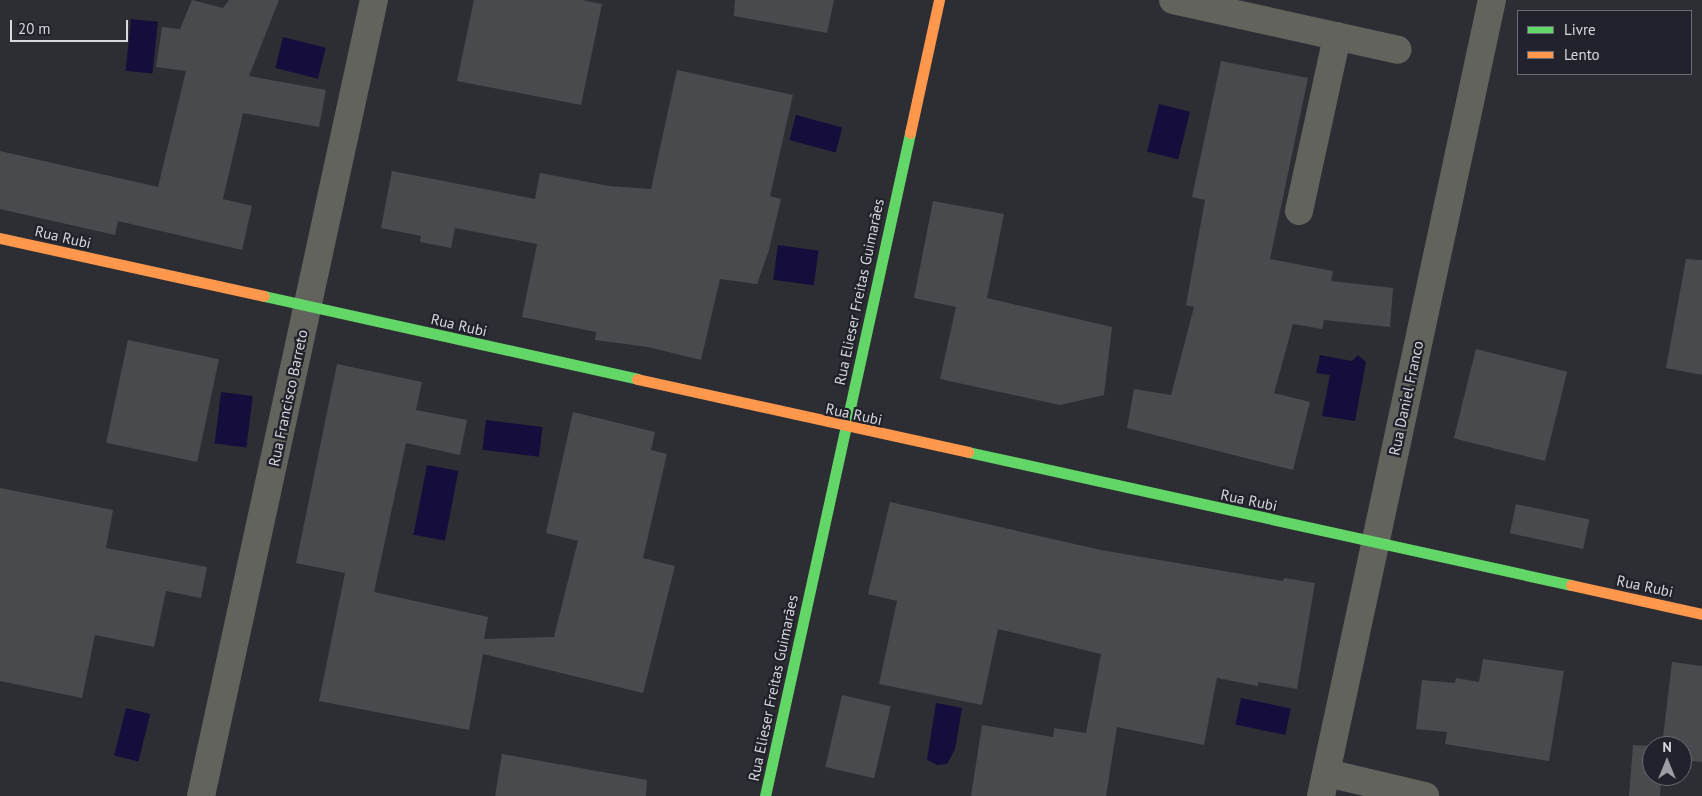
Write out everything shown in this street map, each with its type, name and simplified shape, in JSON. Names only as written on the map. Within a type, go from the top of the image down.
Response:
[{"type":"street","name":"Rua Francisco Barreto","points":[[201,796],[374,0]]},
{"type":"street","name":"Rua Elieser Freitas Guimarães","points":[[765,796],[939,0]]},
{"type":"street","points":[[1173,0],[1398,50]]},
{"type":"street","name":"Rua Daniel Franco","points":[[1324,784],[1492,0]]},
{"type":"street","points":[[1299,211],[1337,36]]},
{"type":"street","name":"Rua Rubi","points":[[0,238],[845,427],[1702,614]]},
{"type":"street","points":[[1324,784],[1425,796]]},
{"type":"shaded area","points":[[131,19],[158,22],[152,74],[126,71]]},
{"type":"shaded area","points":[[283,37],[326,48],[318,79],[275,68]]},
{"type":"shaded area","points":[[1159,104],[1190,112],[1178,159],[1147,152]]},
{"type":"shaded area","points":[[796,115],[842,127],[836,153],[789,140]]},
{"type":"shaded area","points":[[778,245],[819,251],[814,285],[773,280]]},
{"type":"shaded area","points":[[1320,355],[1352,361],[1358,355],[1366,362],[1355,421],[1322,416],[1330,375],[1316,373]]},
{"type":"shaded area","points":[[221,392],[253,396],[246,448],[215,444]]},
{"type":"shaded area","points":[[486,420],[543,427],[539,457],[482,450]]},
{"type":"shaded area","points":[[427,465],[458,471],[445,541],[413,535]]},
{"type":"shaded area","points":[[1241,698],[1291,709],[1285,735],[1235,724]]},
{"type":"shaded area","points":[[936,703],[962,708],[955,749],[947,764],[937,765],[927,760]]},
{"type":"shaded area","points":[[126,708],[150,714],[138,762],[114,756]]},
{"type":"building","points":[[192,0],[223,8],[229,0],[279,0],[249,76],[326,90],[319,127],[243,113],[223,199],[252,206],[242,250],[118,221],[115,235],[0,209],[0,151],[158,187],[186,71],[156,67],[162,27],[180,29]]},
{"type":"building","points":[[474,0],[582,0],[602,4],[581,105],[457,81]]},
{"type":"building","points":[[735,0],[834,0],[827,33],[734,16]]},
{"type":"building","points":[[1221,61],[1308,78],[1270,259],[1333,271],[1331,281],[1393,288],[1390,327],[1324,320],[1322,329],[1293,324],[1274,393],[1310,402],[1293,470],[1127,428],[1134,389],[1171,395],[1194,307],[1186,305],[1205,200],[1192,197]]},
{"type":"building","points":[[677,70],[793,95],[770,196],[781,199],[769,250],[757,284],[720,279],[701,360],[648,347],[595,340],[596,332],[522,317],[537,244],[455,228],[451,248],[420,242],[421,236],[381,228],[392,171],[535,199],[540,173],[609,186],[651,189]]},
{"type":"building","points":[[933,201],[1004,214],[987,298],[1112,327],[1104,395],[1060,405],[940,379],[956,307],[914,298]]},
{"type":"building","points":[[1686,259],[1702,260],[1702,375],[1666,368]]},
{"type":"building","points":[[128,340],[219,359],[197,462],[106,443]]},
{"type":"building","points":[[1476,349],[1567,372],[1545,461],[1454,438]]},
{"type":"building","points":[[337,364],[422,382],[416,410],[467,420],[460,455],[406,443],[374,592],[488,617],[484,639],[554,637],[578,541],[546,533],[573,412],[655,432],[651,450],[667,454],[643,558],[675,566],[643,693],[483,654],[469,730],[319,701],[345,573],[296,563]]},
{"type":"building","points":[[0,488],[113,510],[106,548],[207,567],[201,598],[166,591],[154,647],[95,635],[82,698],[0,681]]},
{"type":"building","points":[[890,502],[1101,550],[1283,581],[1284,578],[1315,583],[1297,689],[1258,682],[1258,686],[1217,678],[1204,745],[1117,727],[1106,796],[971,796],[982,725],[1053,737],[1054,728],[1086,733],[1101,654],[998,629],[982,705],[879,684],[897,601],[868,594]]},
{"type":"building","points":[[1516,504],[1589,520],[1583,549],[1510,533]]},
{"type":"building","points":[[1483,659],[1564,671],[1549,761],[1445,744],[1447,732],[1416,729],[1422,680],[1455,683],[1456,678],[1479,682]]},
{"type":"building","points":[[1672,662],[1702,666],[1702,762],[1692,761],[1692,736],[1663,736]]},
{"type":"building","points":[[842,695],[891,706],[874,778],[825,767]]},
{"type":"building","points":[[1633,745],[1642,745],[1642,786],[1660,786],[1660,796],[1629,796]]},
{"type":"building","points":[[502,754],[647,780],[646,796],[495,796]]},
{"type":"traffic: fast","points":[[765,796],[910,133]]},
{"type":"traffic: fast","points":[[264,296],[637,379]]},
{"type":"traffic: fast","points":[[968,452],[1571,585]]},
{"type":"traffic: slow","points":[[910,133],[939,0]]},
{"type":"traffic: slow","points":[[0,238],[264,296]]},
{"type":"traffic: slow","points":[[637,379],[968,452]]},
{"type":"traffic: slow","points":[[1571,585],[1702,614]]}]
